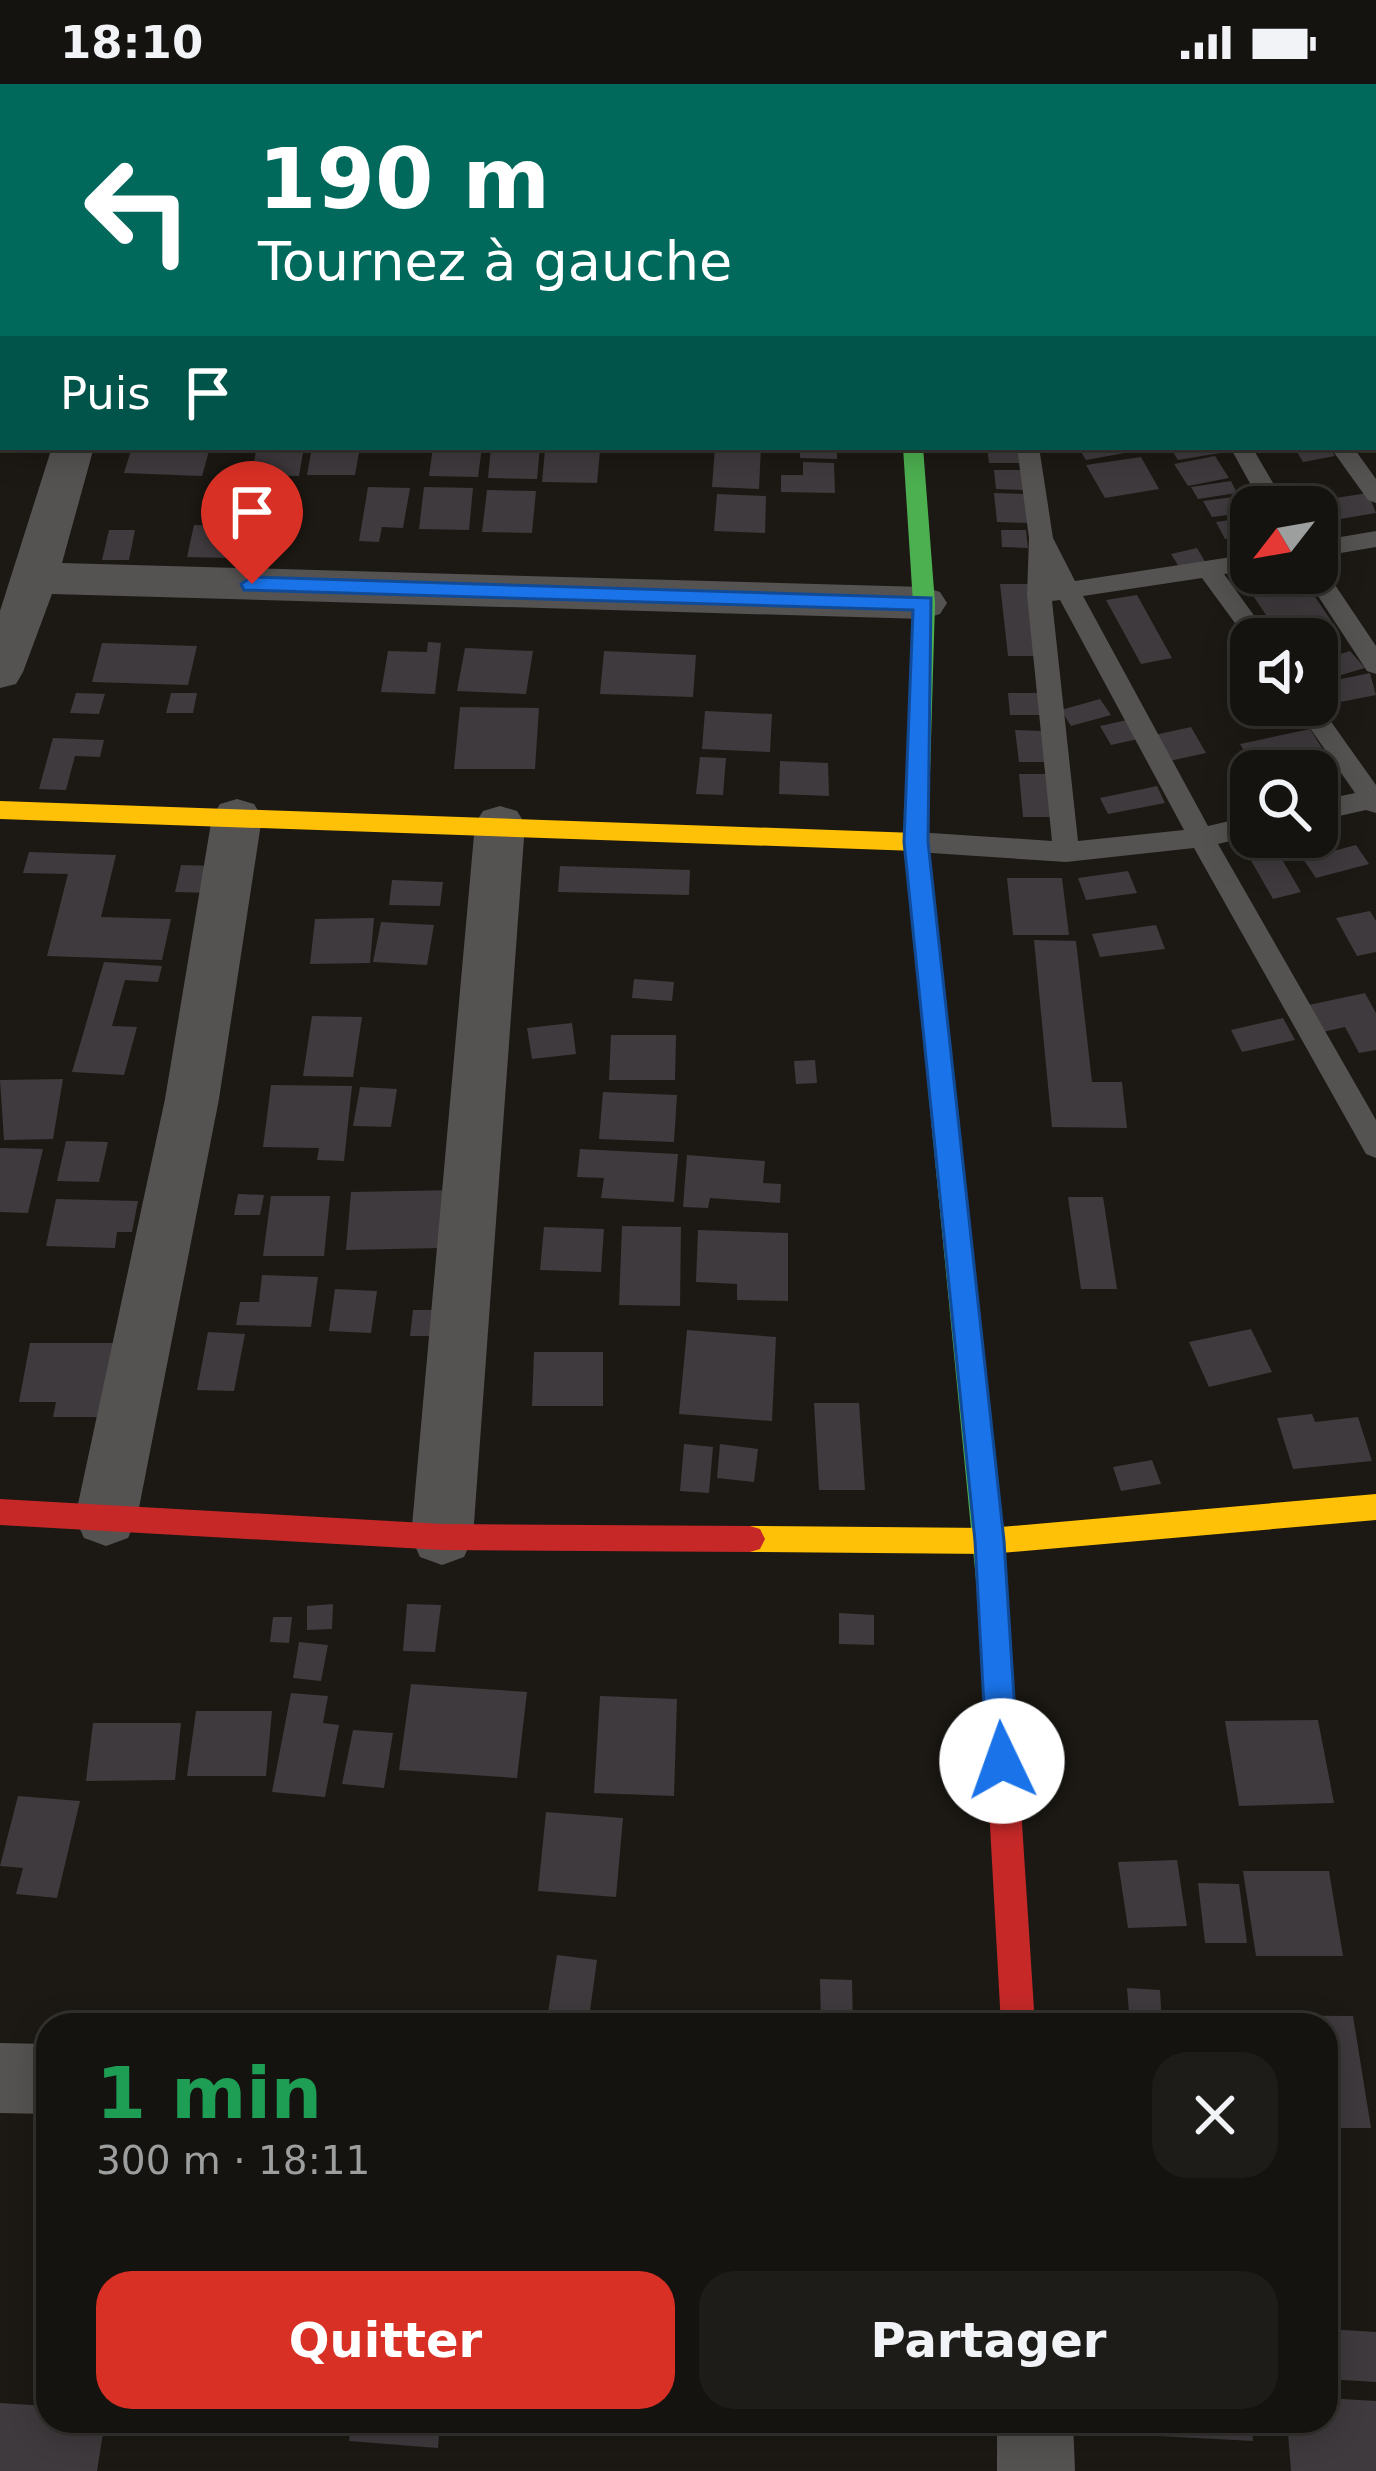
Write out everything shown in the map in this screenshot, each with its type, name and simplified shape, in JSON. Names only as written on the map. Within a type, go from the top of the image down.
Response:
[{"type":"street","points":[[0,672],[35,578],[72,450]]},
{"type":"street","points":[[914,450],[924,603],[916,842],[989,1541],[1017,2013]]},
{"type":"street","points":[[35,578],[924,603]]},
{"type":"street","points":[[0,810],[916,842]]},
{"type":"street","points":[[106,1518],[192,1099],[237,817]]},
{"type":"street","points":[[442,1537],[500,824]]},
{"type":"street","points":[[0,1512],[442,1537],[989,1541],[1376,1507]]},
{"type":"street","points":[[0,2078],[36,2079]]},
{"type":"street","points":[[1034,2433],[1036,2471]]},
{"type":"lane","points":[[1028,450],[1053,592],[1066,852]]},
{"type":"lane","points":[[1243,450],[1263,486]]},
{"type":"lane","points":[[1343,450],[1376,495]]},
{"type":"lane","points":[[1338,545],[1376,539]]},
{"type":"lane","points":[[1053,592],[1230,566]]},
{"type":"lane","points":[[1209,570],[1244,618]]},
{"type":"lane","points":[[1053,592],[1373,1135]]},
{"type":"lane","points":[[1329,594],[1376,665]]},
{"type":"lane","points":[[1321,726],[1375,800],[1338,807]]},
{"type":"lane","points":[[916,842],[1066,852],[1230,831]]},
{"type":"building","points":[[131,450],[209,450],[202,476],[124,473]]},
{"type":"building","points":[[256,450],[303,450],[299,476],[251,475]]},
{"type":"building","points":[[311,450],[359,450],[355,475],[307,475]]},
{"type":"building","points":[[433,450],[482,450],[478,477],[429,476]]},
{"type":"building","points":[[491,450],[540,450],[537,479],[488,478]]},
{"type":"building","points":[[545,450],[600,451],[597,483],[542,482]]},
{"type":"building","points":[[715,450],[761,450],[759,489],[712,487]]},
{"type":"building","points":[[800,450],[837,450],[837,459],[800,458]]},
{"type":"building","points":[[987,450],[1022,450],[1024,463],[989,463]]},
{"type":"building","points":[[1080,450],[1141,450],[1086,460]]},
{"type":"building","points":[[1172,450],[1232,451],[1178,460]]},
{"type":"building","points":[[1296,450],[1331,450],[1335,456],[1303,462]]},
{"type":"building","points":[[1215,456],[1229,478],[1188,486],[1174,464]]},
{"type":"building","points":[[1141,457],[1159,489],[1105,498],[1086,465]]},
{"type":"building","points":[[803,462],[834,463],[835,493],[781,492],[781,475],[803,475]]},
{"type":"building","points":[[994,470],[1024,470],[1026,490],[996,489]]},
{"type":"building","points":[[1231,481],[1234,486],[1230,494],[1198,499],[1191,487]]},
{"type":"building","points":[[368,487],[410,488],[403,528],[382,527],[379,542],[359,541]]},
{"type":"building","points":[[424,487],[473,488],[469,530],[419,529]]},
{"type":"building","points":[[487,490],[536,491],[532,533],[482,532]]},
{"type":"building","points":[[994,493],[1025,494],[1028,523],[997,522]]},
{"type":"building","points":[[1368,493],[1376,513],[1340,519],[1338,498]]},
{"type":"building","points":[[717,494],[766,496],[765,533],[714,531]]},
{"type":"building","points":[[1230,497],[1230,515],[1212,517],[1203,501]]},
{"type":"building","points":[[1230,520],[1230,538],[1225,539],[1216,522]]},
{"type":"building","points":[[194,525],[237,526],[230,558],[187,557]]},
{"type":"building","points":[[109,530],[135,530],[129,560],[102,560]]},
{"type":"building","points":[[1001,530],[1026,530],[1028,548],[1002,547]]},
{"type":"building","points":[[1197,548],[1207,565],[1181,570],[1171,554]]},
{"type":"building","points":[[1000,584],[1032,584],[1041,656],[1008,656]]},
{"type":"building","points":[[1252,594],[1313,594],[1329,618],[1268,618]]},
{"type":"building","points":[[1137,595],[1172,658],[1141,664],[1106,600]]},
{"type":"building","points":[[428,642],[441,643],[435,694],[381,692],[388,651],[427,652]]},
{"type":"building","points":[[102,643],[197,646],[188,685],[92,682]]},
{"type":"building","points":[[465,648],[533,651],[526,694],[457,691]]},
{"type":"building","points":[[604,651],[696,655],[693,697],[600,694]]},
{"type":"building","points":[[1350,651],[1365,668],[1341,675],[1338,655]]},
{"type":"building","points":[[1370,673],[1376,695],[1338,702],[1338,680]]},
{"type":"building","points":[[76,693],[105,694],[99,714],[70,713]]},
{"type":"building","points":[[171,693],[197,693],[193,713],[166,713]]},
{"type":"building","points":[[1008,693],[1041,693],[1044,715],[1010,715]]},
{"type":"building","points":[[1100,699],[1111,715],[1071,726],[1061,710]]},
{"type":"building","points":[[460,707],[539,708],[535,769],[454,769]]},
{"type":"building","points":[[705,711],[772,714],[770,752],[702,749]]},
{"type":"building","points":[[1127,720],[1138,739],[1111,745],[1100,726]]},
{"type":"building","points":[[1191,727],[1206,753],[1165,762],[1150,736]]},
{"type":"building","points":[[1310,729],[1323,750],[1244,750],[1240,744]]},
{"type":"building","points":[[1015,730],[1042,731],[1046,762],[1019,762]]},
{"type":"building","points":[[53,738],[104,740],[100,757],[75,756],[66,790],[39,789]]},
{"type":"building","points":[[700,757],[726,758],[723,795],[696,794]]},
{"type":"building","points":[[780,761],[828,763],[829,796],[779,794]]},
{"type":"building","points":[[1019,774],[1048,774],[1053,817],[1023,817]]},
{"type":"building","points":[[1157,786],[1165,803],[1108,814],[1100,798]]},
{"type":"building","points":[[1356,845],[1369,864],[1316,878],[1303,859],[1338,858],[1338,850]]},
{"type":"building","points":[[29,852],[116,855],[101,917],[171,919],[162,960],[47,956],[68,874],[23,873]]},
{"type":"building","points":[[1250,858],[1281,858],[1301,892],[1273,899]]},
{"type":"building","points":[[181,865],[218,866],[213,893],[175,892]]},
{"type":"building","points":[[560,866],[690,870],[689,895],[558,892]]},
{"type":"building","points":[[1128,871],[1137,893],[1086,900],[1078,878]]},
{"type":"building","points":[[1007,878],[1062,878],[1069,935],[1013,935]]},
{"type":"building","points":[[392,880],[443,882],[440,906],[389,905]]},
{"type":"building","points":[[1370,911],[1376,921],[1376,952],[1357,956],[1336,918]]},
{"type":"building","points":[[374,918],[370,963],[310,964],[315,919]]},
{"type":"building","points":[[381,922],[434,925],[427,965],[373,962]]},
{"type":"building","points":[[1156,925],[1165,949],[1100,957],[1092,934]]},
{"type":"building","points":[[1034,940],[1076,941],[1092,1082],[1122,1082],[1127,1128],[1052,1127]]},
{"type":"building","points":[[104,962],[162,966],[158,982],[125,980],[112,1026],[137,1027],[124,1075],[72,1072]]},
{"type":"building","points":[[634,979],[674,982],[672,1001],[632,998]]},
{"type":"building","points":[[1365,993],[1376,1013],[1376,1050],[1359,1053],[1345,1027],[1318,1033],[1304,1006]]},
{"type":"building","points":[[312,1016],[362,1017],[353,1077],[303,1076]]},
{"type":"building","points":[[1283,1018],[1295,1040],[1242,1052],[1231,1030]]},
{"type":"building","points":[[572,1023],[576,1054],[532,1059],[527,1028]]},
{"type":"building","points":[[611,1035],[676,1035],[675,1080],[609,1080]]},
{"type":"building","points":[[815,1060],[817,1083],[796,1084],[794,1061]]},
{"type":"building","points":[[63,1079],[53,1139],[4,1140],[0,1080]]},
{"type":"building","points":[[271,1085],[352,1086],[344,1161],[317,1160],[319,1148],[263,1147]]},
{"type":"building","points":[[360,1087],[397,1089],[391,1127],[353,1126]]},
{"type":"building","points":[[603,1092],[677,1095],[674,1142],[599,1139]]},
{"type":"building","points":[[66,1141],[108,1142],[99,1182],[57,1181]]},
{"type":"building","points":[[0,1148],[43,1149],[28,1213],[0,1212]]},
{"type":"building","points":[[580,1149],[678,1154],[674,1202],[601,1198],[604,1178],[577,1177]]},
{"type":"building","points":[[687,1155],[765,1161],[763,1183],[781,1184],[780,1203],[710,1198],[708,1208],[683,1207]]},
{"type":"building","points":[[460,1190],[440,1248],[346,1250],[351,1192]]},
{"type":"building","points":[[238,1194],[264,1195],[260,1215],[234,1215]]},
{"type":"building","points":[[271,1196],[330,1196],[324,1256],[263,1256]]},
{"type":"building","points":[[1068,1197],[1103,1197],[1117,1289],[1081,1289]]},
{"type":"building","points":[[56,1199],[138,1201],[132,1232],[117,1232],[115,1248],[46,1246]]},
{"type":"building","points":[[622,1226],[681,1227],[680,1306],[619,1305]]},
{"type":"building","points":[[544,1227],[604,1229],[601,1272],[540,1270]]},
{"type":"building","points":[[698,1230],[788,1233],[788,1301],[737,1300],[737,1284],[696,1282]]},
{"type":"building","points":[[262,1275],[318,1277],[311,1327],[236,1325],[240,1302],[259,1302]]},
{"type":"building","points":[[335,1289],[377,1291],[371,1333],[329,1331]]},
{"type":"building","points":[[413,1310],[449,1310],[447,1336],[410,1336]]},
{"type":"building","points":[[1251,1329],[1272,1372],[1209,1387],[1189,1342]]},
{"type":"building","points":[[687,1330],[776,1337],[772,1421],[679,1414]]},
{"type":"building","points":[[208,1332],[245,1334],[234,1391],[197,1390]]},
{"type":"building","points":[[30,1343],[116,1343],[103,1417],[53,1417],[56,1402],[19,1402]]},
{"type":"building","points":[[534,1352],[603,1352],[603,1406],[532,1406]]},
{"type":"building","points":[[814,1403],[859,1403],[865,1490],[819,1490]]},
{"type":"building","points":[[1312,1414],[1315,1422],[1358,1417],[1372,1461],[1293,1469],[1277,1418]]},
{"type":"building","points":[[684,1444],[713,1447],[709,1493],[680,1491]]},
{"type":"building","points":[[720,1444],[758,1449],[754,1482],[717,1478]]},
{"type":"building","points":[[1152,1460],[1161,1484],[1121,1491],[1113,1467]]},
{"type":"building","points":[[333,1604],[332,1629],[307,1630],[307,1606]]},
{"type":"building","points":[[407,1604],[441,1605],[435,1652],[403,1651]]},
{"type":"building","points":[[839,1613],[874,1615],[874,1645],[839,1644]]},
{"type":"building","points":[[273,1617],[292,1617],[289,1643],[270,1642]]},
{"type":"building","points":[[299,1642],[328,1645],[321,1681],[293,1678]]},
{"type":"building","points":[[411,1684],[527,1692],[517,1778],[399,1770]]},
{"type":"building","points":[[291,1693],[328,1696],[323,1723],[339,1725],[325,1797],[272,1792]]},
{"type":"building","points":[[600,1696],[677,1699],[674,1796],[594,1793]]},
{"type":"building","points":[[196,1711],[272,1711],[266,1776],[187,1776]]},
{"type":"building","points":[[1318,1720],[1334,1803],[1239,1806],[1225,1721]]},
{"type":"building","points":[[93,1723],[181,1723],[175,1780],[86,1781]]},
{"type":"building","points":[[353,1730],[393,1733],[384,1788],[342,1784]]},
{"type":"building","points":[[18,1796],[80,1801],[57,1898],[16,1894],[23,1868],[0,1866]]},
{"type":"building","points":[[546,1812],[623,1818],[616,1897],[538,1891]]},
{"type":"building","points":[[1177,1860],[1187,1926],[1128,1928],[1118,1862]]},
{"type":"building","points":[[1243,1871],[1329,1871],[1343,1956],[1256,1956]]},
{"type":"building","points":[[1198,1883],[1239,1884],[1247,1943],[1205,1943]]},
{"type":"building","points":[[557,1955],[597,1960],[590,2013],[548,2013]]},
{"type":"building","points":[[820,1979],[852,1980],[853,2013],[821,2013]]},
{"type":"building","points":[[1127,1988],[1160,1990],[1161,2013],[1129,2013]]},
{"type":"building","points":[[1338,2016],[1353,2016],[1371,2128],[1338,2128]]},
{"type":"building","points":[[1338,2330],[1376,2332],[1376,2382],[1338,2380]]},
{"type":"building","points":[[1338,2399],[1376,2401],[1376,2471],[1291,2471],[1288,2433],[1338,2433]]},
{"type":"building","points":[[0,2403],[36,2405],[36,2433],[103,2433],[97,2471],[0,2471]]},
{"type":"building","points":[[350,2433],[439,2433],[438,2448],[349,2441]]},
{"type":"building","points":[[1252,2433],[1253,2441],[1159,2436]]},
{"type":"traffic: fast","points":[[913,450],[924,603],[916,842],[992,1590]]},
{"type":"traffic: slow","points":[[0,810],[916,842]]},
{"type":"traffic: slow","points":[[750,1539],[989,1541],[1376,1507]]},
{"type":"traffic: jam","points":[[0,1512],[442,1537],[750,1539]]},
{"type":"traffic: jam","points":[[992,1590],[1017,2013]]},
{"type":"route","points":[[252,584],[924,603],[916,842],[989,1541],[1002,1761]]}]
